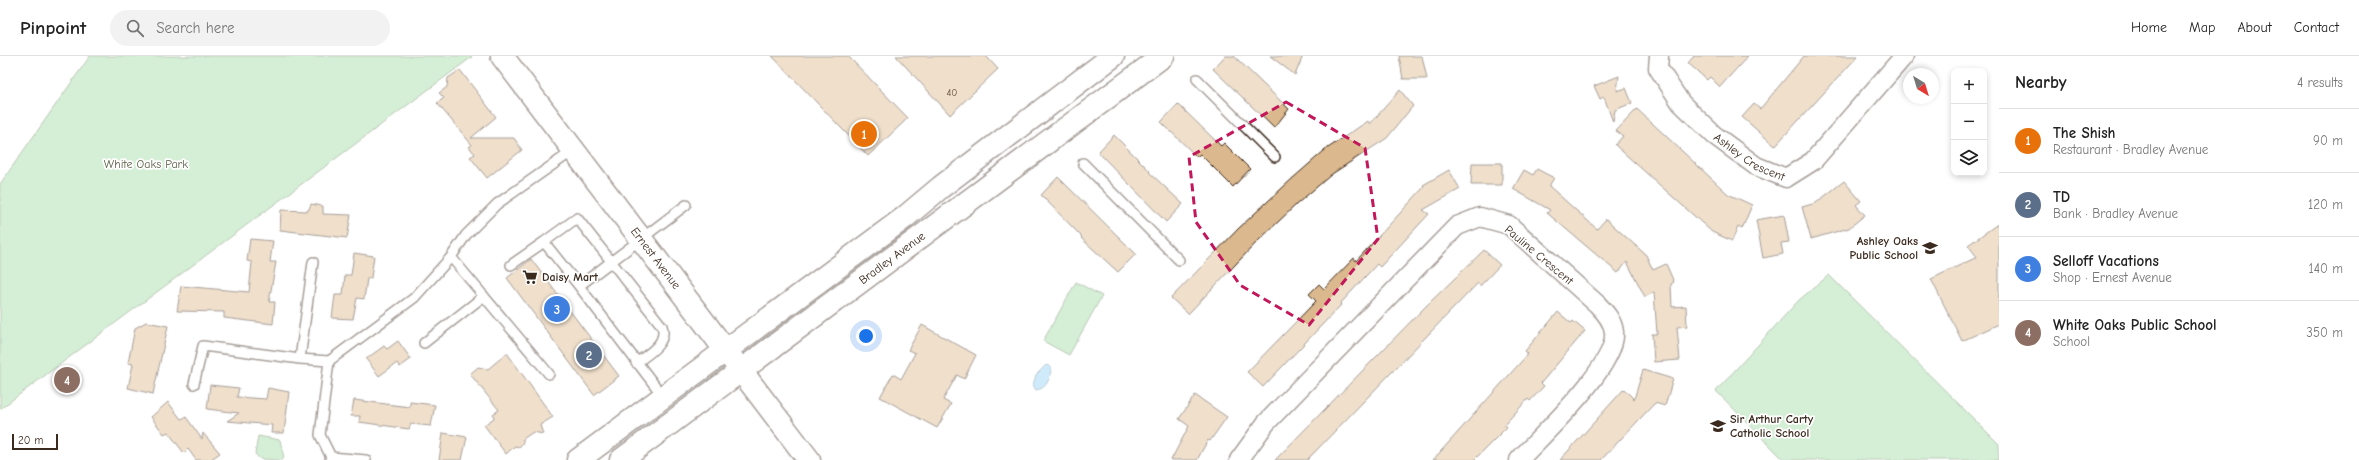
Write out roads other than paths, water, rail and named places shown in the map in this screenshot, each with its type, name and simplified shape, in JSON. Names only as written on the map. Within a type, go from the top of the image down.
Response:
[{"type":"main road","name":"Ernest Avenue","points":[[502,56],[809,460]]},
{"type":"main road","name":"Bradley Avenue","points":[[578,460],[904,218],[941,187],[1113,56]]},
{"type":"main road","name":"Bradley Avenue","points":[[621,460],[1163,56]]},
{"type":"street","name":"Ashley Crescent","points":[[1659,56],[1658,68],[1681,103],[1714,135],[1756,166],[1786,178],[1813,161],[1904,56]]},
{"type":"street","name":"Pauline Crescent","points":[[1239,460],[1266,423],[1457,226],[1480,217],[1508,225],[1598,304],[1608,315],[1614,332],[1612,352],[1601,370],[1519,460]]},
{"type":"lane","points":[[1197,79],[1275,157]]},
{"type":"lane","points":[[194,384],[203,346],[300,359],[329,361],[414,298],[451,257],[466,235],[497,204],[574,150]]},
{"type":"lane","points":[[1083,163],[1179,260]]},
{"type":"lane","points":[[578,286],[686,206]]},
{"type":"lane","points":[[511,265],[577,218],[662,326],[664,331],[660,342],[636,363]]},
{"type":"lane","points":[[544,242],[656,388]]},
{"type":"lane","points":[[451,257],[549,374]]},
{"type":"lane","points":[[300,359],[313,262]]},
{"type":"lane","points":[[424,343],[484,296]]},
{"type":"lane","points":[[329,361],[320,435],[330,458],[366,460]]},
{"type":"water","points":[[1046,365],[1051,367],[1048,382],[1040,389],[1036,390],[1033,385],[1036,375]]},
{"type":"place","name":"The Shish","points":[[864,134]]},
{"type":"place","name":"Ashley Oaks Public School","points":[[1930,248]]},
{"type":"place","name":"Daisy Mart","points":[[530,277]]},
{"type":"place","name":"Selloff Vacations","points":[[557,309]]},
{"type":"place","name":"TD","points":[[589,355]]},
{"type":"place","name":"White Oaks Public School","points":[[67,380]]},
{"type":"place","name":"Sir Arthur Carty Catholic School","points":[[1718,426]]},
{"type":"park label","name":"White Oaks Park","points":[[146,164]]}]
